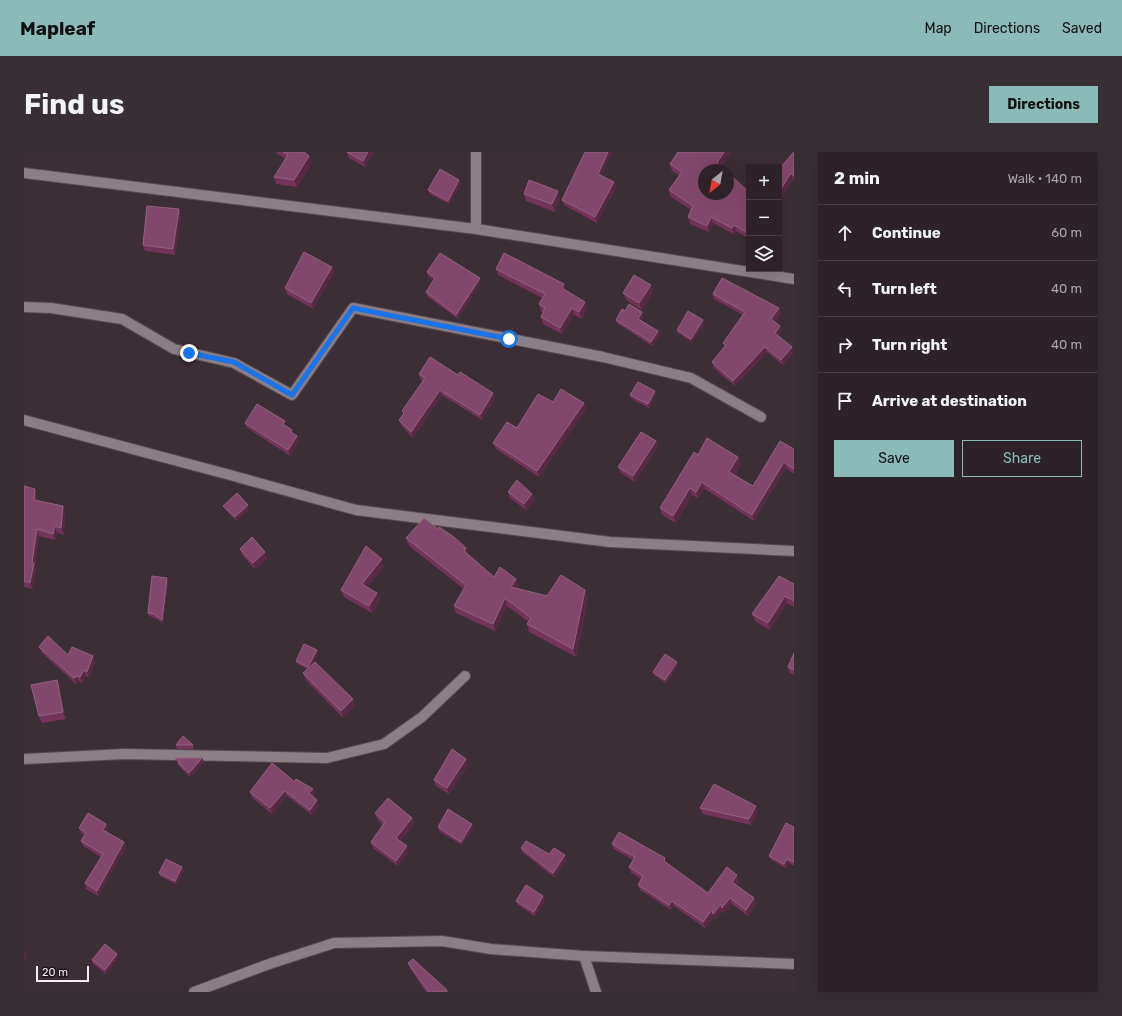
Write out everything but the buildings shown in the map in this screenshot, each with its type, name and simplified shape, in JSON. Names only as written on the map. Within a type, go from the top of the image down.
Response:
[{"type":"street","points":[[476,152],[476,229]]},
{"type":"street","points":[[24,173],[476,229],[794,278]]},
{"type":"street","points":[[24,307],[51,308],[122,319],[174,350],[234,362],[292,395],[353,308],[603,357],[692,378],[761,417]]},
{"type":"street","points":[[24,420],[356,510],[610,542],[794,551]]},
{"type":"street","points":[[24,759],[124,754],[328,758],[384,744],[422,717],[465,676]]},
{"type":"street","points":[[194,992],[272,963],[334,943],[442,941],[491,949],[584,956],[794,964]]},
{"type":"street","points":[[584,956],[596,992]]},
{"type":"route","points":[[189,353],[234,362],[292,395],[353,308],[509,339]]}]
